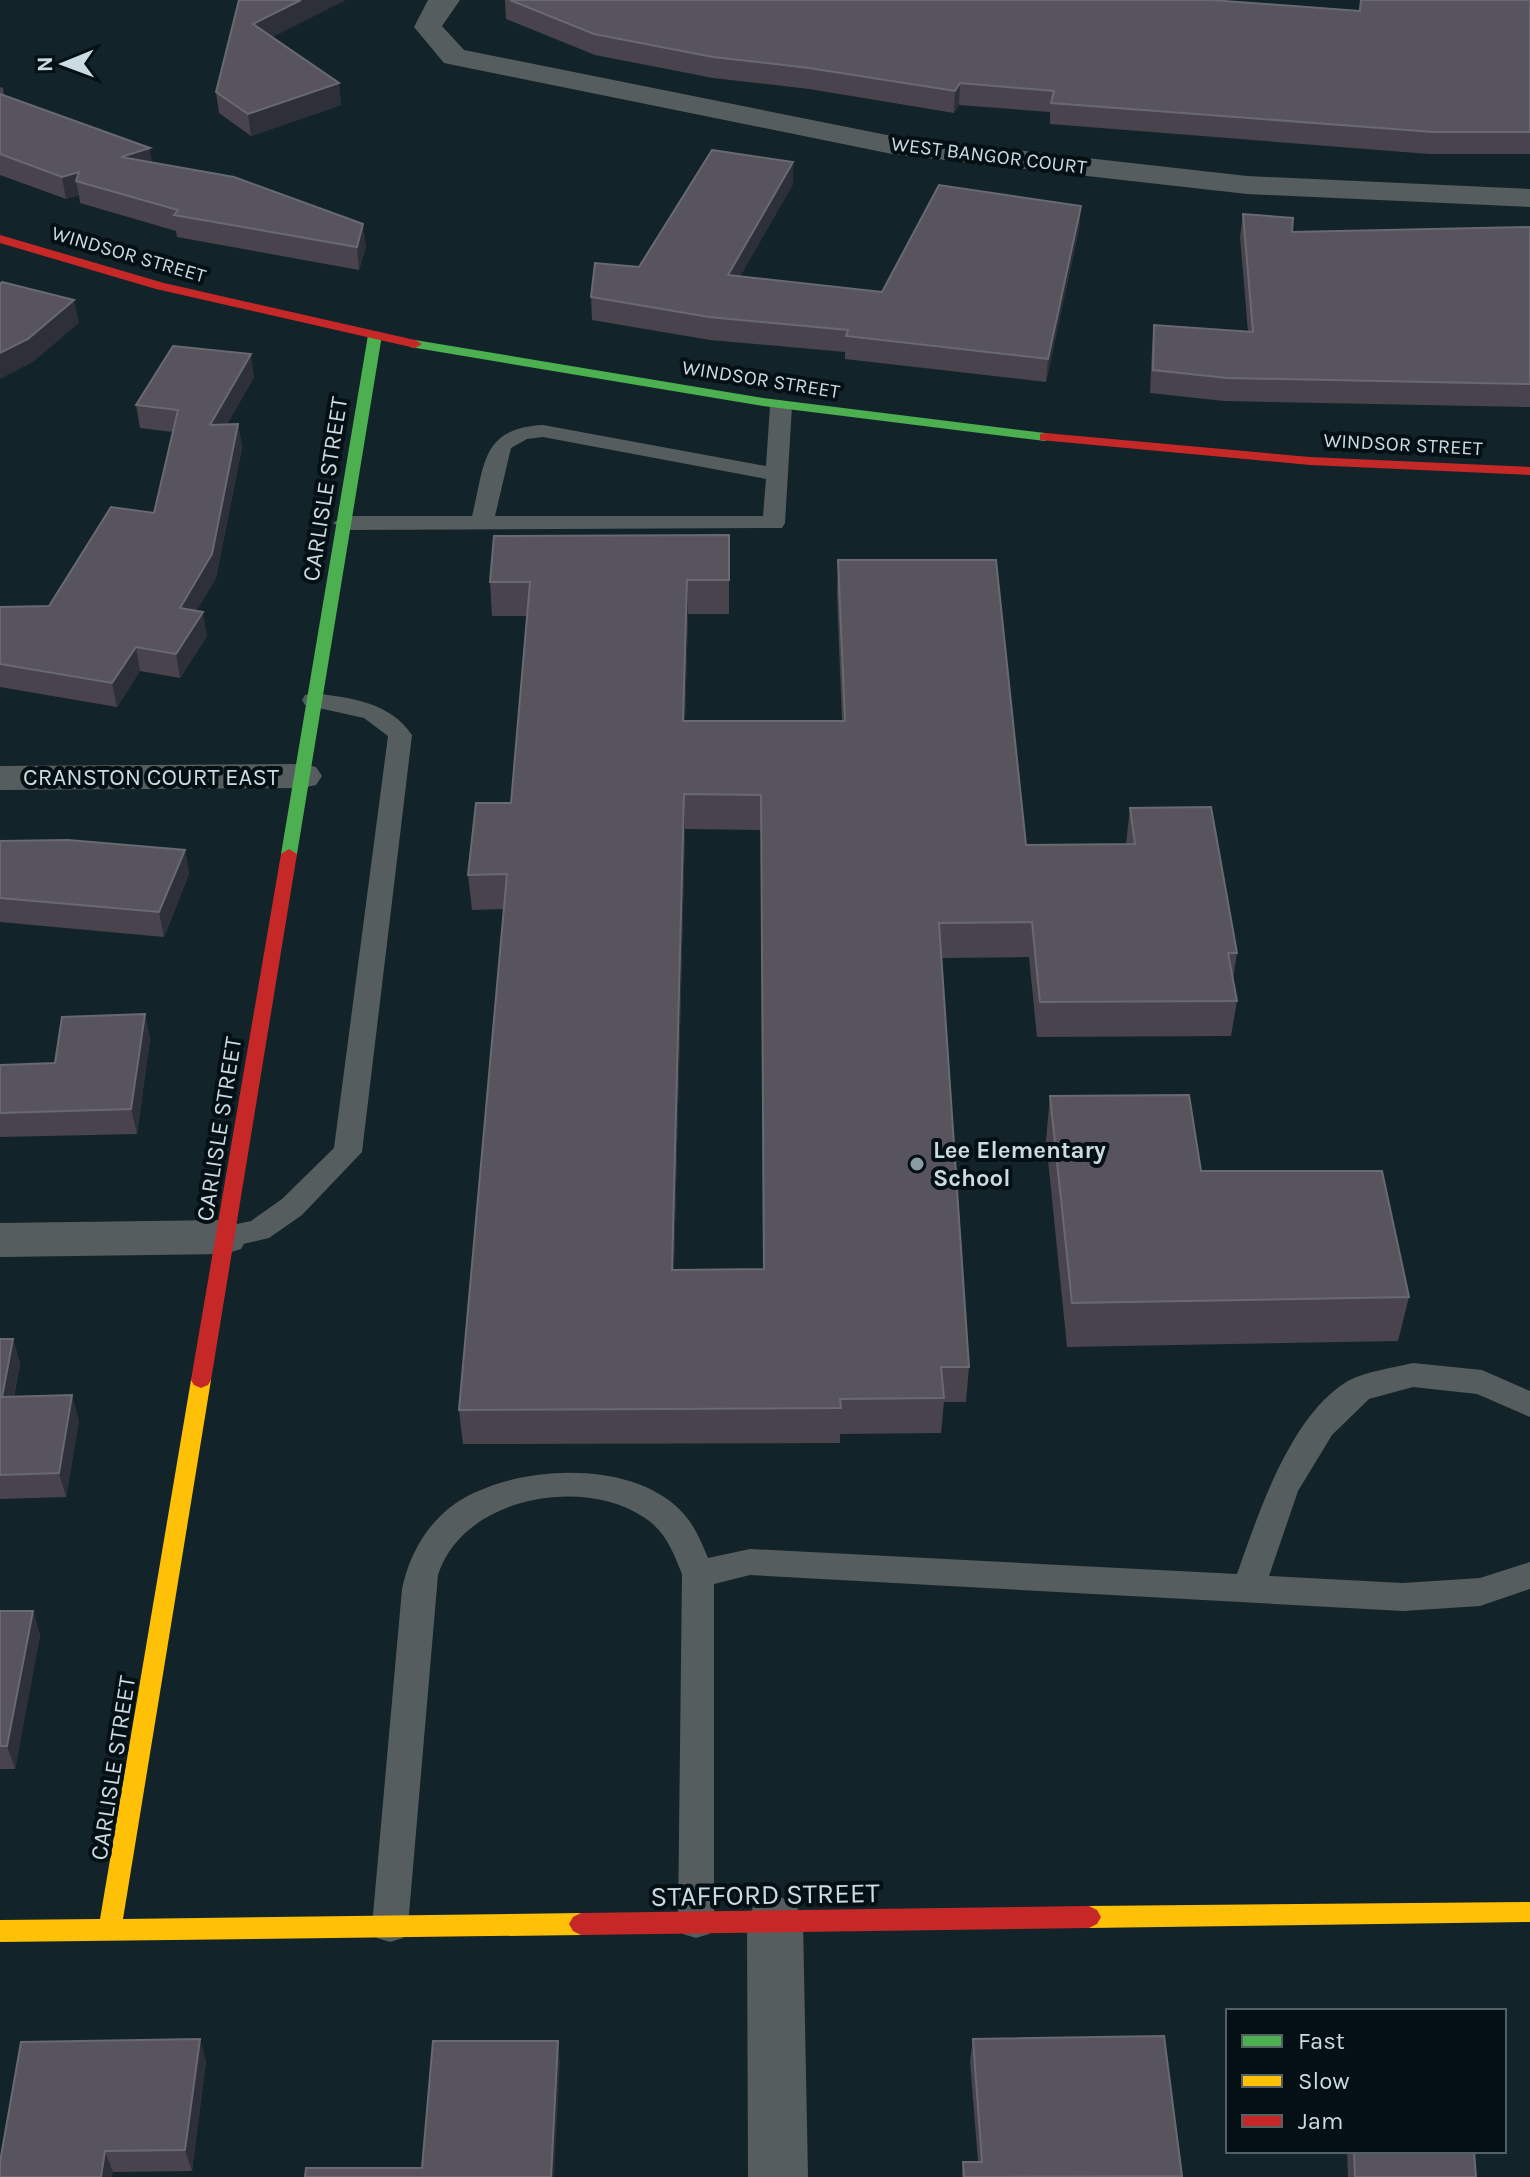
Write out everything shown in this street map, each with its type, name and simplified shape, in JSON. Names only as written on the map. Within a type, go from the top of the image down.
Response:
[{"type":"street","name":"WEST BANGOR COURT","points":[[446,0],[440,3],[428,27],[454,57],[892,145],[1247,185],[1530,198]]},
{"type":"street","name":"WINDSOR STREET","points":[[0,239],[147,284],[375,335],[546,368],[781,406],[1141,449],[1369,465],[1530,471]]},
{"type":"street","name":"CARLISLE STREET","points":[[110,1930],[375,335]]},
{"type":"street","name":"CRANSTON COURT EAST","points":[[0,778],[302,776]]},
{"type":"street","points":[[0,1240],[225,1237]]},
{"type":"street","name":"STAFFORD STREET","points":[[0,1931],[1530,1912]]},
{"type":"street","points":[[775,1921],[778,2177]]},
{"type":"lane","points":[[344,523],[774,523],[781,406]]},
{"type":"lane","points":[[482,523],[501,446],[510,437],[524,432],[543,431],[778,475]]},
{"type":"lane","points":[[225,1237],[259,1230],[292,1207],[348,1152],[400,735],[392,722],[358,707],[314,700]]},
{"type":"lane","points":[[1248,1590],[1283,1488],[1321,1426],[1359,1390],[1413,1375],[1482,1382],[1530,1405]]},
{"type":"lane","points":[[390,1926],[416,1625],[425,1565],[450,1528],[473,1506],[508,1493],[552,1485],[609,1488],[650,1504],[677,1529],[698,1574],[696,1922]]},
{"type":"lane","points":[[698,1574],[750,1562],[1403,1597],[1480,1592],[1530,1575]]},
{"type":"building","points":[[239,0],[301,0],[253,24],[339,83],[248,114],[216,92]]},
{"type":"building","points":[[510,0],[1211,0],[1360,11],[1361,0],[1530,0],[1530,132],[1433,132],[1051,103],[1054,91],[960,83],[955,91],[809,68],[713,57],[594,34]]},
{"type":"building","points":[[0,94],[150,148],[121,157],[234,177],[363,224],[357,247],[174,215],[178,210],[76,181],[79,172],[62,177],[0,154]]},
{"type":"building","points":[[712,150],[793,162],[728,275],[882,292],[939,185],[1081,206],[1048,359],[846,336],[848,330],[709,317],[591,297],[595,263],[639,267]]},
{"type":"building","points":[[1243,214],[1293,218],[1292,232],[1530,227],[1530,384],[1227,378],[1153,370],[1154,325],[1253,332]]},
{"type":"building","points":[[2,282],[74,300],[28,339],[0,353]]},
{"type":"building","points":[[173,346],[251,354],[210,425],[238,424],[212,554],[180,608],[203,612],[176,654],[136,647],[112,683],[0,664],[0,607],[49,606],[111,507],[154,513],[178,410],[136,405]]},
{"type":"building","points":[[729,535],[729,580],[687,580],[683,721],[845,721],[838,560],[996,560],[1026,845],[1135,844],[1130,808],[1211,807],[1237,953],[1228,953],[1237,1001],[1040,1002],[1032,922],[939,923],[969,1367],[941,1367],[944,1398],[840,1399],[841,1408],[459,1410],[507,874],[468,875],[476,803],[511,803],[530,582],[490,582],[494,536]],"holes":[[[684,794],[761,795],[764,1269],[672,1270]]]},
{"type":"building","points":[[68,840],[185,850],[159,912],[0,898],[0,841]]},
{"type":"building","points":[[145,1014],[131,1109],[0,1113],[0,1065],[55,1063],[62,1017]]},
{"type":"building","points":[[1189,1095],[1201,1171],[1382,1171],[1409,1297],[1072,1303],[1050,1096]]},
{"type":"building","points":[[0,1339],[13,1339],[2,1397],[72,1395],[59,1473],[0,1475]]},
{"type":"building","points":[[0,1611],[33,1611],[7,1746],[0,1746]]},
{"type":"building","points":[[1164,2036],[1182,2176],[964,2177],[963,2162],[982,2162],[973,2039]]},
{"type":"building","points":[[200,2039],[185,2150],[105,2151],[101,2177],[0,2177],[21,2042]]},
{"type":"building","points":[[433,2041],[558,2041],[551,2177],[305,2177],[306,2168],[422,2168]]},
{"type":"building","points":[[1354,2153],[1474,2153],[1476,2177],[1355,2177]]},
{"type":"traffic: fast","points":[[289,854],[375,335]]},
{"type":"traffic: fast","points":[[415,344],[763,402],[1045,437]]},
{"type":"traffic: slow","points":[[110,1930],[201,1380]]},
{"type":"traffic: slow","points":[[1089,1917],[1530,1912]]},
{"type":"traffic: slow","points":[[0,1931],[581,1924]]},
{"type":"traffic: jam","points":[[0,239],[161,286],[415,344]]},
{"type":"traffic: jam","points":[[1045,437],[1310,461],[1530,471]]},
{"type":"traffic: jam","points":[[201,1380],[289,854]]},
{"type":"traffic: jam","points":[[581,1924],[1089,1917]]},
{"type":"place","name":"Lee Elementary School","points":[[917,1164]]}]
